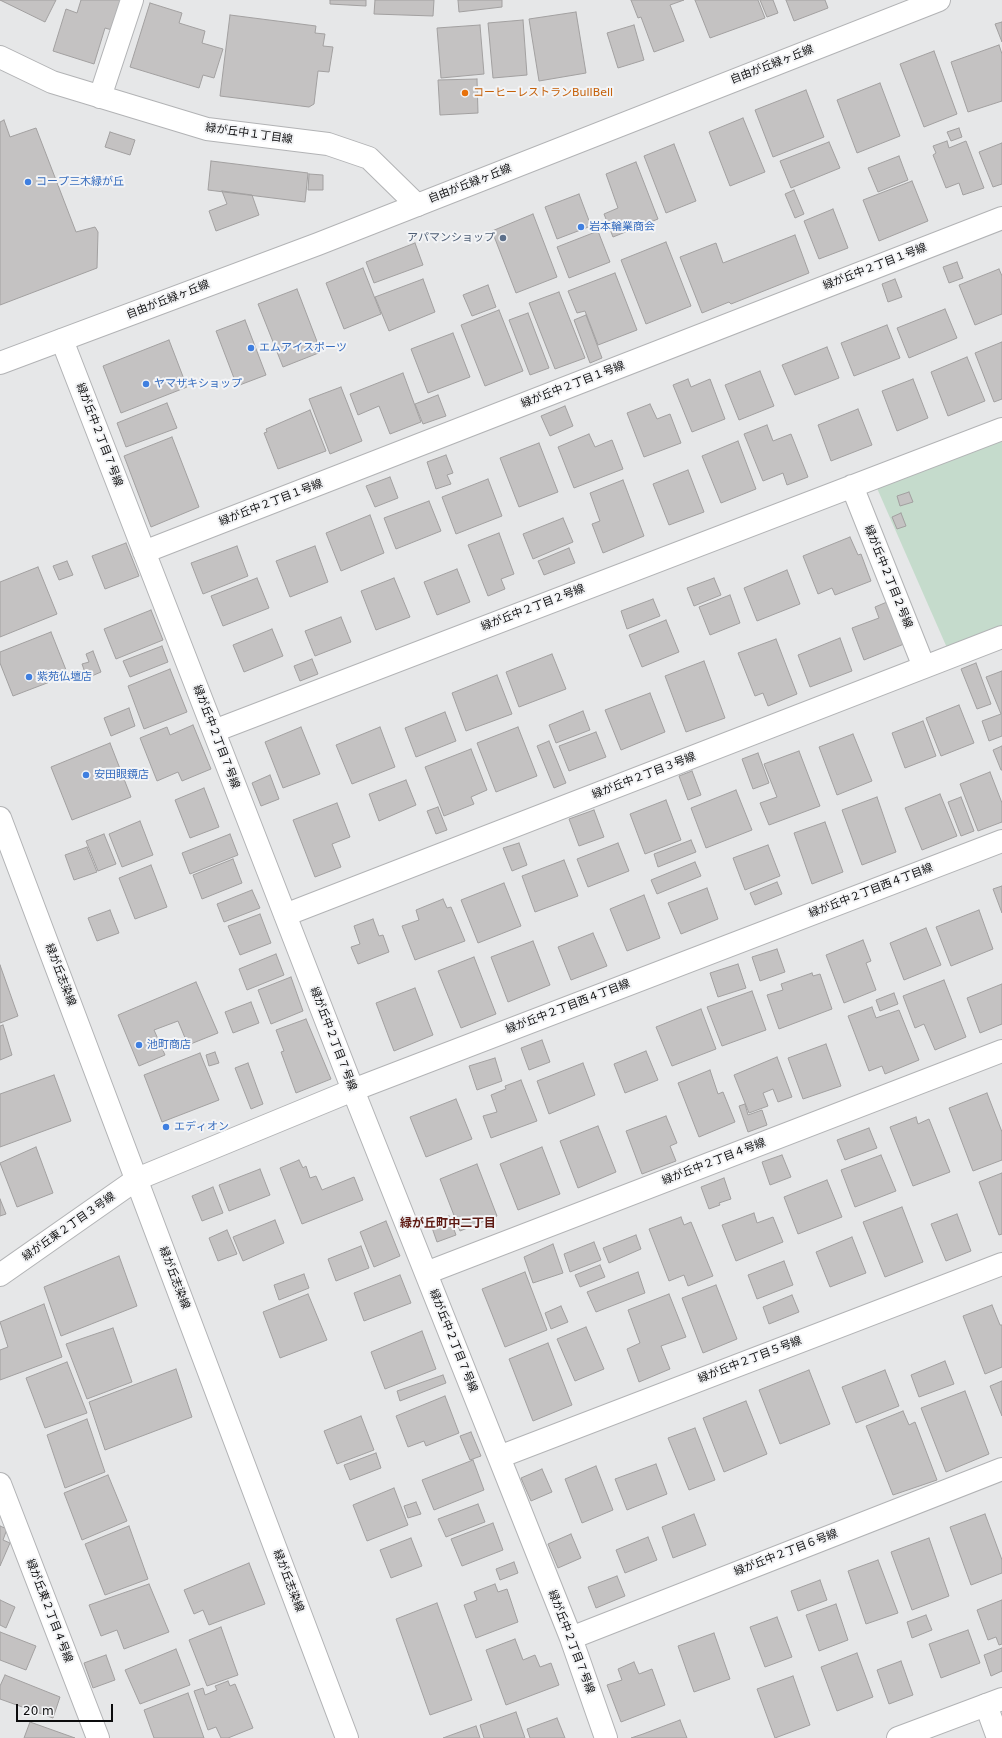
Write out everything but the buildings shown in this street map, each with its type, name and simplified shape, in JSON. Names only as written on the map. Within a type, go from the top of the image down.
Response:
[{"type":"street","points":[[100,96],[132,0]]},
{"type":"street","name":"自由が丘緑ヶ丘線","points":[[0,363],[417,205],[939,0]]},
{"type":"street","name":"緑が丘中１丁目線","points":[[0,57],[52,82],[207,129],[328,144],[342,148],[369,158],[417,205]]},
{"type":"street","name":"緑が丘中２丁目１号線","points":[[144,552],[1002,218]]},
{"type":"street","name":"緑が丘中２丁目７号線","points":[[62,340],[353,1090],[570,1638],[606,1738]]},
{"type":"street","name":"緑が丘中２丁目２号線","points":[[214,731],[1002,429]]},
{"type":"street","name":"緑が丘中２丁目２号線","points":[[852,486],[924,667]]},
{"type":"street","name":"緑が丘中２丁目３号線","points":[[285,915],[1002,637]]},
{"type":"street","name":"緑が丘志染線","points":[[0,818],[347,1738]]},
{"type":"street","name":"緑が丘中２丁目西４丁目線","points":[[137,1179],[353,1090],[1002,841]]},
{"type":"street","name":"緑が丘中２丁目４号線","points":[[426,1273],[1002,1051]]},
{"type":"street","name":"緑が丘東２丁目３号線","points":[[0,1275],[137,1179]]},
{"type":"street","name":"緑が丘中２丁目５号線","points":[[499,1457],[1002,1264]]},
{"type":"street","name":"緑が丘中２丁目６号線","points":[[570,1638],[1002,1469]]},
{"type":"street","name":"緑が丘東２丁目４号線","points":[[0,1484],[98,1738]]},
{"type":"street","points":[[898,1738],[994,1702],[998,1738]]},
{"type":"green space","points":[[1002,429],[1002,637],[951,657],[873,479]]},
{"type":"place","name":"コーヒーレストランBullBell","points":[[465,93]]},
{"type":"place","name":"コープ三木緑が丘","points":[[28,182]]},
{"type":"place","name":"岩本輪業商会","points":[[581,227]]},
{"type":"place","name":"アパマンショップ","points":[[503,238]]},
{"type":"place","name":"エムアイスポーツ","points":[[251,348]]},
{"type":"place","name":"ヤマザキショップ","points":[[146,384]]},
{"type":"place","name":"紫苑仏壇店","points":[[29,677]]},
{"type":"place","name":"安田眼鏡店","points":[[86,775]]},
{"type":"place","name":"池町商店","points":[[139,1045]]},
{"type":"place","name":"エディオン","points":[[166,1127]]},
{"type":"district","name":"緑が丘町中二丁目","points":[[448,1224]]}]
